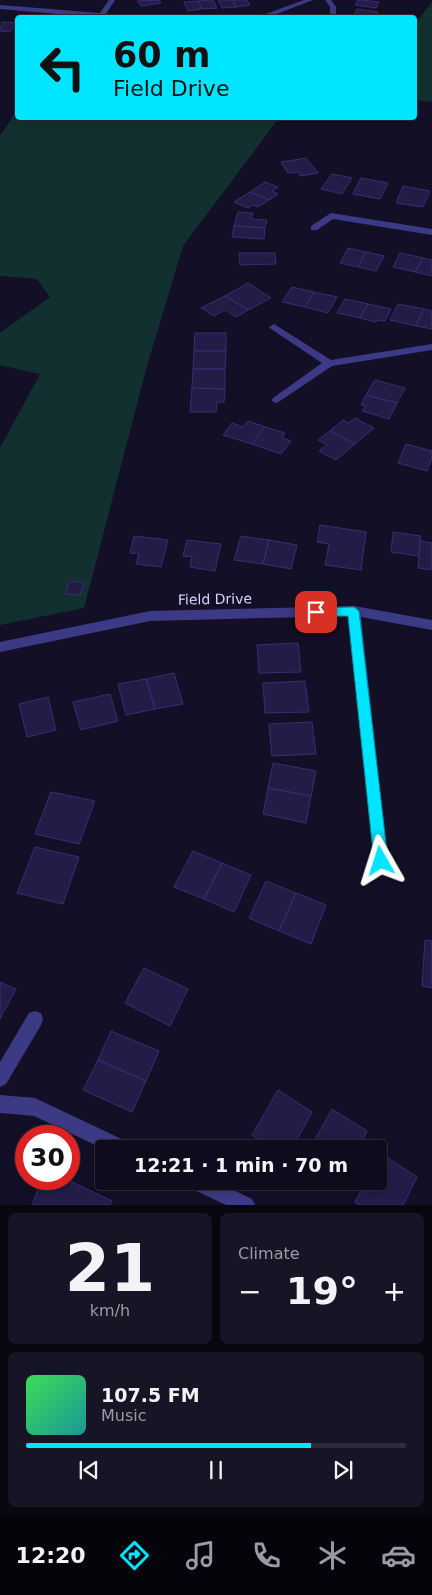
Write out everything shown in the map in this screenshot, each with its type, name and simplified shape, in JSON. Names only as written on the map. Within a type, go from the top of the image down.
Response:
[{"type":"street","points":[[0,7],[102,15],[112,0]]},
{"type":"street","points":[[267,15],[310,0]]},
{"type":"street","points":[[328,0],[333,6],[333,15]]},
{"type":"street","points":[[314,228],[331,216],[432,232]]},
{"type":"street","points":[[274,327],[330,363]]},
{"type":"street","points":[[277,400],[330,363],[432,347]]},
{"type":"street","points":[[354,611],[381,861]]},
{"type":"street","name":"Field Drive","points":[[0,647],[150,616],[354,611],[432,625]]},
{"type":"street","points":[[0,1078],[36,1018]]},
{"type":"street","points":[[0,1104],[35,1107],[105,1140]]},
{"type":"street","points":[[214,1190],[246,1205]]},
{"type":"green space","points":[[432,2],[432,102],[417,100],[417,21]]},
{"type":"green space","points":[[15,113],[15,120],[278,120],[183,246],[147,366],[84,608],[0,625],[0,448],[40,374],[0,365],[0,333],[50,297],[37,279],[0,276],[0,136]]},
{"type":"building","points":[[159,0],[161,3],[141,6],[137,1]]},
{"type":"building","points":[[213,0],[217,8],[202,9],[198,1]]},
{"type":"building","points":[[218,0],[233,0],[236,7],[222,8]]},
{"type":"building","points":[[233,0],[247,0],[250,5],[236,7]]},
{"type":"building","points":[[358,0],[379,2],[376,8],[355,5]]},
{"type":"building","points":[[198,1],[202,9],[188,11],[184,2]]},
{"type":"building","points":[[357,9],[378,12],[376,15],[354,15]]},
{"type":"building","points":[[2,22],[15,23],[10,32],[0,31]]},
{"type":"building","points":[[306,158],[318,173],[301,176],[298,172],[288,173],[281,162]]},
{"type":"building","points":[[332,174],[352,178],[342,194],[321,189]]},
{"type":"building","points":[[361,178],[388,183],[380,199],[353,194]]},
{"type":"building","points":[[265,182],[278,187],[272,191],[278,194],[269,200],[250,192]]},
{"type":"building","points":[[403,186],[430,191],[423,207],[396,203]]},
{"type":"building","points":[[250,192],[269,200],[258,207],[253,205],[248,208],[234,202]]},
{"type":"building","points":[[238,212],[253,213],[251,219],[267,220],[265,228],[234,226]]},
{"type":"building","points":[[234,226],[265,228],[264,239],[232,237]]},
{"type":"building","points":[[348,248],[366,252],[358,267],[340,263]]},
{"type":"building","points":[[366,252],[384,256],[376,271],[358,267]]},
{"type":"building","points":[[239,253],[275,253],[276,264],[240,265]]},
{"type":"building","points":[[400,253],[423,258],[415,272],[393,267]]},
{"type":"building","points":[[423,258],[432,260],[432,276],[415,272]]},
{"type":"building","points":[[248,283],[271,298],[248,310],[225,296]]},
{"type":"building","points":[[292,287],[314,292],[305,307],[282,302]]},
{"type":"building","points":[[314,292],[337,297],[328,313],[305,307]]},
{"type":"building","points":[[225,296],[248,310],[236,317],[225,310],[214,316],[201,308]]},
{"type":"building","points":[[345,299],[368,304],[360,318],[337,313]]},
{"type":"building","points":[[368,304],[391,309],[385,321],[378,320],[376,322],[360,318]]},
{"type":"building","points":[[398,304],[424,309],[416,326],[390,320]]},
{"type":"building","points":[[424,309],[432,311],[432,329],[416,326]]},
{"type":"building","points":[[195,333],[226,333],[226,351],[194,351]]},
{"type":"building","points":[[194,351],[226,351],[225,369],[193,369]]},
{"type":"building","points":[[193,369],[225,369],[225,389],[192,388]]},
{"type":"building","points":[[375,380],[405,388],[397,403],[366,395]]},
{"type":"building","points":[[192,388],[225,389],[224,402],[217,402],[216,412],[190,412]]},
{"type":"building","points":[[366,395],[397,403],[389,419],[362,411],[366,406],[361,405]]},
{"type":"building","points":[[355,418],[374,428],[355,444],[330,431],[343,420],[349,423]]},
{"type":"building","points":[[248,421],[265,427],[252,444],[223,435],[232,423],[243,427]]},
{"type":"building","points":[[265,427],[285,433],[282,438],[291,441],[281,454],[252,444]]},
{"type":"building","points":[[330,431],[355,444],[336,460],[319,451],[327,445],[318,440]]},
{"type":"building","points":[[406,444],[432,451],[432,458],[427,471],[398,463]]},
{"type":"building","points":[[320,525],[366,532],[361,570],[325,565],[329,544],[317,542]]},
{"type":"building","points":[[393,532],[421,536],[419,556],[391,552]]},
{"type":"building","points":[[134,536],[168,540],[161,567],[136,564],[139,554],[130,553]]},
{"type":"building","points":[[241,536],[269,540],[263,564],[234,560]]},
{"type":"building","points":[[187,540],[221,544],[215,571],[190,567],[192,557],[183,556]]},
{"type":"building","points":[[269,540],[297,545],[291,569],[263,564]]},
{"type":"building","points":[[420,541],[432,543],[432,570],[418,568]]},
{"type":"building","points":[[70,581],[84,583],[80,595],[65,594]]},
{"type":"building","points":[[298,643],[301,672],[259,673],[257,645]]},
{"type":"building","points":[[174,673],[183,704],[155,709],[146,679]]},
{"type":"building","points":[[146,679],[155,709],[126,715],[118,684]]},
{"type":"building","points":[[305,681],[309,712],[265,713],[263,683]]},
{"type":"building","points":[[110,694],[118,721],[81,730],[73,702]]},
{"type":"building","points":[[48,697],[56,730],[27,737],[19,704]]},
{"type":"building","points":[[312,722],[316,754],[272,756],[269,724]]},
{"type":"building","points":[[273,763],[316,771],[311,796],[268,788]]},
{"type":"building","points":[[268,788],[311,796],[306,823],[263,814]]},
{"type":"building","points":[[51,792],[95,801],[79,844],[35,834]]},
{"type":"building","points":[[35,847],[79,857],[63,904],[17,893]]},
{"type":"building","points":[[193,851],[222,863],[204,899],[174,887]]},
{"type":"building","points":[[222,863],[251,875],[234,912],[204,899]]},
{"type":"building","points":[[266,881],[296,893],[279,931],[249,918]]},
{"type":"building","points":[[296,893],[326,905],[311,944],[279,931]]},
{"type":"building","points":[[425,940],[432,941],[432,988],[422,986]]},
{"type":"building","points":[[144,968],[188,989],[170,1026],[125,1003]]},
{"type":"building","points":[[0,982],[16,989],[0,1019]]},
{"type":"building","points":[[111,1031],[159,1051],[146,1081],[98,1060]]},
{"type":"building","points":[[98,1060],[146,1081],[132,1112],[83,1090]]},
{"type":"building","points":[[278,1090],[312,1112],[297,1140],[259,1140],[252,1135]]},
{"type":"building","points":[[332,1109],[367,1131],[362,1140],[315,1140]]},
{"type":"building","points":[[387,1158],[417,1177],[403,1205],[359,1205],[355,1202],[361,1190],[387,1190]]},
{"type":"building","points":[[80,1186],[112,1201],[110,1205],[32,1205],[38,1190],[80,1190]]},
{"type":"route","points":[[316,612],[354,611],[381,861]]}]
